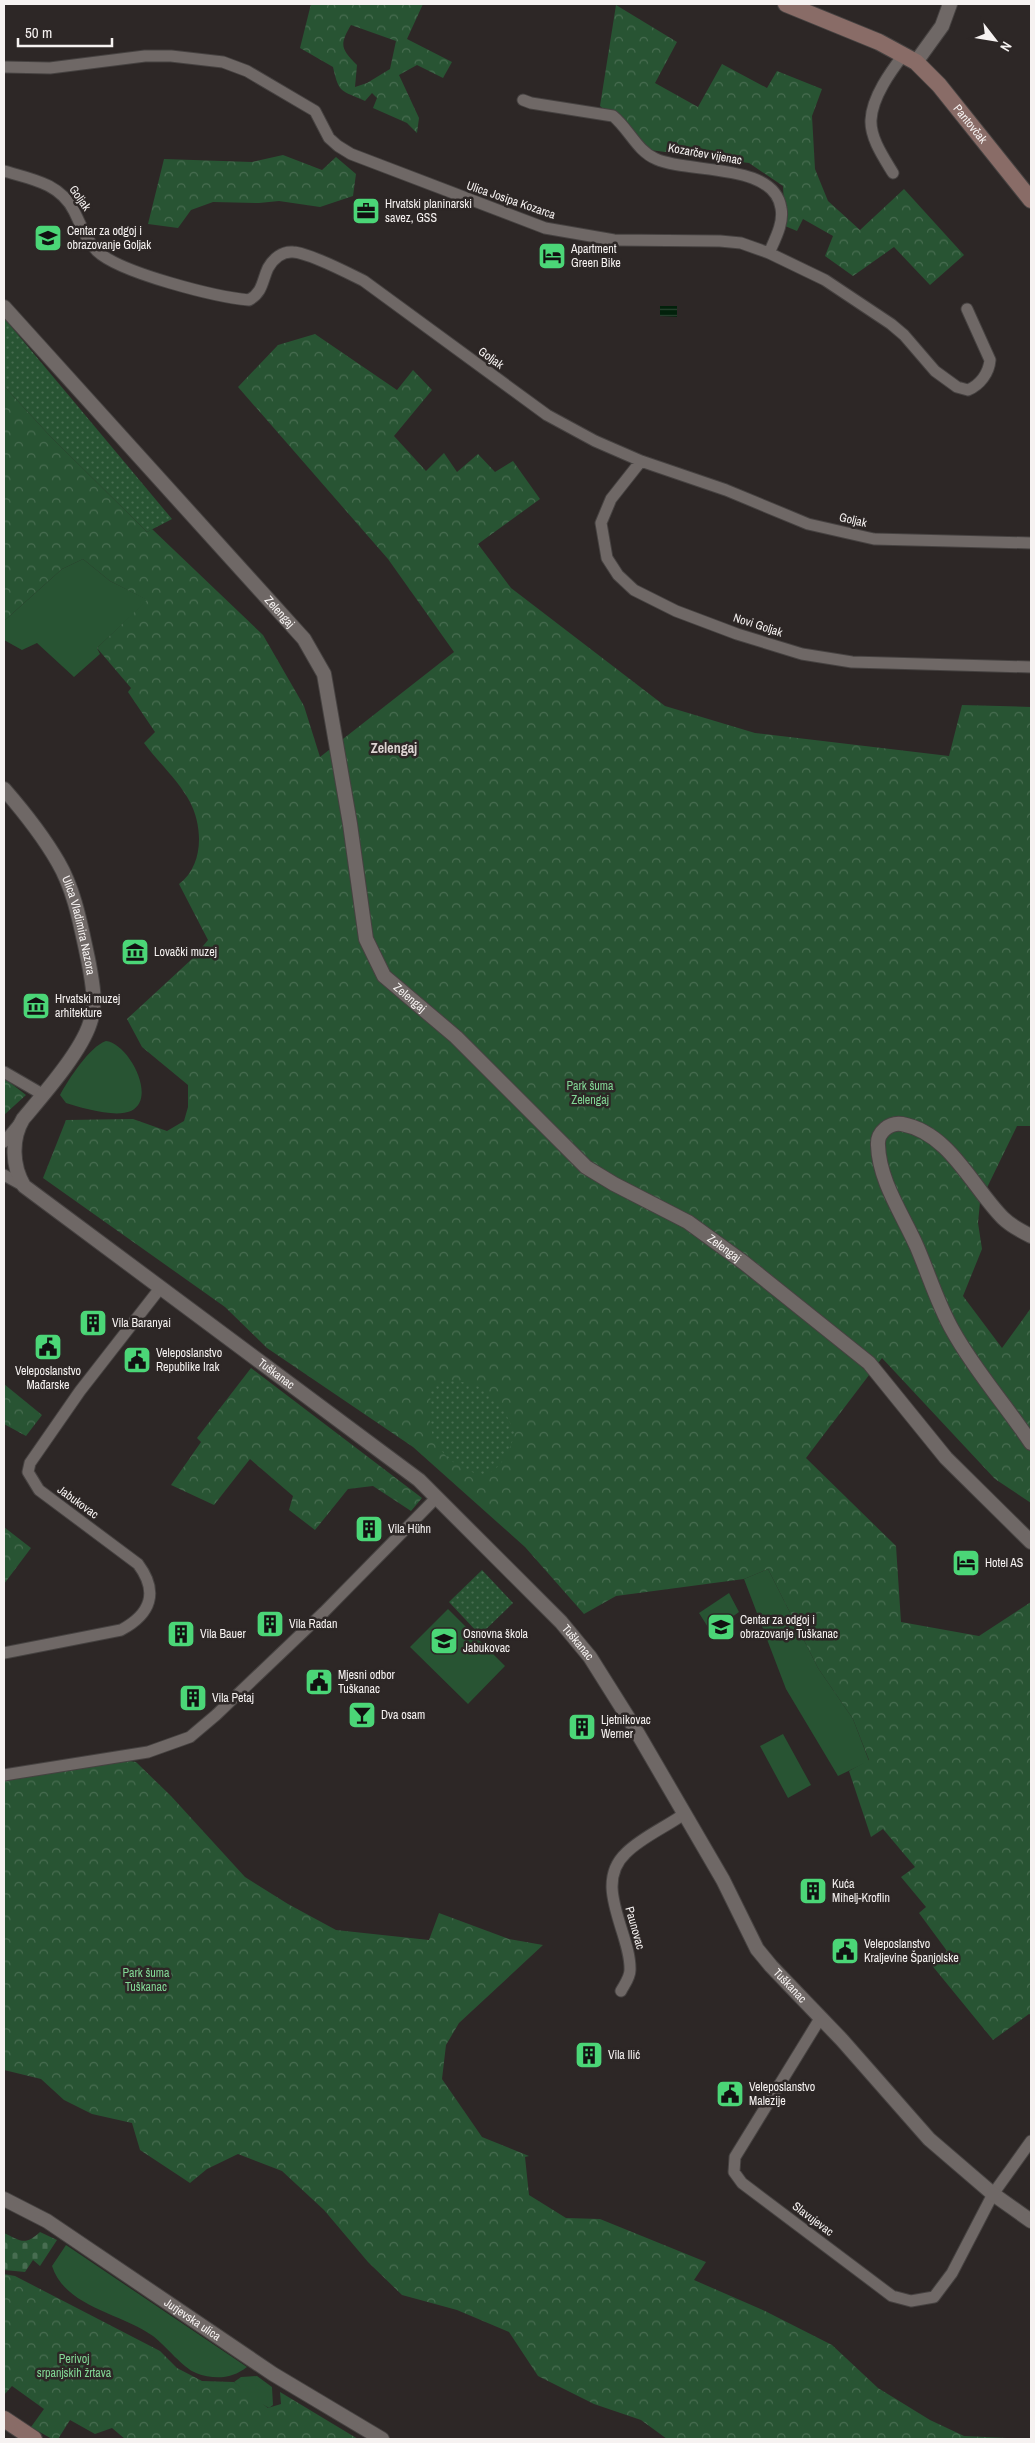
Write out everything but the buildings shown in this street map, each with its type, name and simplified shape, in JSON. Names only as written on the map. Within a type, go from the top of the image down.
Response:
[{"type":"main road","name":"Pantovčak","points":[[786,4],[910,58],[939,85],[1031,200]]},
{"type":"main road","points":[[4,2419],[34,2439]]},
{"type":"street","points":[[893,173],[878,149],[871,120],[884,81],[942,26],[950,4]]},
{"type":"street","name":"Ulica Josipa Kozarca","points":[[4,67],[50,68],[145,56],[171,56],[223,62],[247,71],[315,111],[329,138],[351,154],[536,225],[583,236],[614,240],[720,241],[741,243],[769,252],[825,280],[891,324],[904,334],[935,371],[956,387],[968,390],[980,381],[989,368],[990,360],[966,309]]},
{"type":"street","name":"Kozarčev vijenac","points":[[522,100],[530,104],[613,116],[622,123],[650,156],[670,164],[747,176],[760,181],[774,192],[781,208],[779,229],[769,252]]},
{"type":"street","name":"Goljak","points":[[4,170],[48,184],[57,190],[72,208],[87,238],[97,251],[113,262],[158,279],[249,300],[261,291],[268,269],[274,259],[282,254],[292,252],[335,267],[364,281],[547,415],[595,441],[641,461],[726,490],[808,524],[874,539],[1031,543]]},
{"type":"street","name":"Zelengaj","points":[[4,307],[304,639],[324,674],[350,824],[366,939],[384,976],[456,1037],[586,1167],[614,1184],[688,1222],[743,1262],[869,1363],[946,1458],[1031,1542]]},
{"type":"street","name":"Novi Goljak","points":[[641,461],[611,499],[601,523],[607,558],[618,575],[634,590],[676,611],[737,634],[802,654],[852,662],[1031,667]]},
{"type":"street","name":"Ulica Vladimira Nazora","points":[[4,789],[45,841],[59,863],[72,896],[81,928],[92,981],[93,1011],[87,1030],[72,1055],[4,1142]]},
{"type":"street","points":[[4,1072],[42,1094]]},
{"type":"street","name":"Ulica Vladimira Nazora","points":[[23,1119],[17,1132],[15,1147],[17,1167],[24,1186]]},
{"type":"street","points":[[1031,1236],[1014,1228],[1002,1217],[952,1154],[920,1130],[896,1123],[886,1127],[879,1135],[878,1145],[886,1182],[952,1330],[1031,1443]]},
{"type":"street","name":"Tuškanac","points":[[4,1175],[24,1186],[161,1287],[412,1475],[438,1497],[560,1622],[590,1657],[634,1727],[723,1880],[757,1949],[821,2017],[929,2140],[993,2194],[1031,2221]]},
{"type":"street","name":"Jabukovac","points":[[4,1653],[121,1630],[136,1622],[146,1610],[150,1592],[149,1578],[138,1564],[39,1490],[28,1472],[30,1463],[80,1391],[161,1287]]},
{"type":"street","points":[[4,1775],[148,1752],[190,1736],[216,1715],[324,1612],[438,1497]]},
{"type":"street","points":[[1006,1518],[1031,1528]]},
{"type":"street","name":"Paunovac","points":[[620,1991],[630,1971],[627,1950],[614,1906],[616,1869],[629,1850],[684,1814]]},
{"type":"street","name":"Slavujevac","points":[[821,2017],[735,2157],[734,2172],[742,2183],[892,2296],[911,2301],[934,2297],[952,2274],[993,2194],[1031,2141]]},
{"type":"street","name":"Jurjevska ulica","points":[[4,2199],[47,2221],[273,2374],[382,2439]]},
{"type":"green space","points":[[311,4],[423,4],[407,39],[452,62],[443,78],[417,65],[399,75],[419,118],[417,133],[407,123],[373,108],[377,98],[372,93],[365,101],[346,93],[339,87],[333,67],[300,48]],"holes":[[[351,25],[396,41],[390,69],[367,83],[355,87],[357,65],[345,51],[343,42]]]},
{"type":"green space","points":[[616,5],[677,42],[655,83],[698,107],[722,64],[767,88],[777,71],[822,89],[812,116],[815,169],[828,201],[860,230],[904,189],[964,255],[930,285],[894,247],[853,276],[825,256],[833,236],[803,219],[797,231],[785,226],[783,186],[749,163],[650,150],[600,106]]},
{"type":"green space","points":[[283,155],[322,170],[336,157],[356,174],[353,196],[320,207],[279,201],[259,203],[213,202],[191,210],[178,228],[148,224],[164,159],[252,162]]},
{"type":"green space","points":[[4,318],[172,519],[147,532],[50,436],[4,386]]},
{"type":"green space","name":"Park šuma Zelengaj","points":[[315,334],[397,390],[413,370],[432,390],[394,436],[426,471],[444,453],[457,472],[478,454],[495,472],[513,461],[540,499],[478,544],[511,588],[665,706],[755,733],[949,756],[962,705],[1031,707],[1031,1126],[1017,1126],[980,1202],[978,1223],[982,1249],[963,1296],[1002,1348],[1031,1308],[1031,1503],[995,1479],[882,1358],[806,1458],[896,1546],[901,1622],[979,1636],[1031,1602],[1031,2015],[1029,2014],[993,2040],[930,1963],[947,1951],[919,1913],[926,1907],[901,1877],[915,1867],[883,1829],[871,1837],[849,1771],[869,1760],[853,1719],[818,1668],[768,1569],[744,1579],[616,1596],[584,1614],[525,1547],[413,1447],[267,1348],[225,1307],[43,1178],[66,1120],[133,1119],[167,1131],[184,1121],[188,1107],[188,1085],[142,1047],[127,1019],[193,958],[208,940],[179,884],[193,867],[197,856],[199,834],[194,812],[180,787],[144,743],[155,732],[128,692],[131,688],[97,648],[147,600],[110,581],[83,559],[62,569],[4,621],[4,386],[50,436],[147,532],[152,529],[263,635],[304,706],[320,757],[454,652],[388,559],[238,387],[278,345]]},
{"type":"green space","points":[[83,559],[110,581],[148,600],[97,648],[100,654],[74,677],[37,643],[22,650],[4,640],[4,621],[62,569]]},
{"type":"green space","points":[[106,1041],[123,1051],[137,1072],[142,1095],[139,1104],[131,1111],[108,1113],[89,1110],[66,1103],[60,1095],[87,1056],[93,1049]]},
{"type":"green space","points":[[4,1078],[26,1095],[4,1115]]},
{"type":"green space","points":[[251,1368],[422,1498],[411,1511],[373,1486],[348,1489],[315,1530],[289,1510],[293,1496],[250,1459],[214,1505],[171,1485],[201,1442],[197,1438]]},
{"type":"green space","points":[[441,1380],[464,1382],[480,1387],[498,1401],[505,1413],[515,1433],[504,1458],[490,1473],[480,1475],[458,1465],[446,1456],[436,1442],[430,1422],[431,1390]]},
{"type":"green space","points":[[4,1384],[42,1415],[26,1436],[4,1424]]},
{"type":"green space","points":[[4,1527],[31,1548],[4,1584]]},
{"type":"green space","points":[[768,1569],[818,1668],[853,1719],[869,1761],[838,1776],[786,1689],[744,1579]]},
{"type":"green space","points":[[482,1570],[513,1603],[480,1635],[449,1602]]},
{"type":"green space","points":[[729,1593],[739,1612],[711,1632],[699,1613]]},
{"type":"green space","points":[[448,1609],[505,1666],[468,1704],[410,1647]]},
{"type":"green space","points":[[783,1734],[811,1785],[788,1798],[760,1746]]},
{"type":"green space","name":"Park šuma Tuškanac","points":[[124,1760],[136,1762],[171,1796],[245,1877],[288,1904],[336,1930],[429,1940],[439,1913],[509,1939],[543,1945],[459,2023],[446,2045],[442,2079],[482,2137],[529,2156],[525,2157],[529,2195],[566,2218],[600,2219],[706,2262],[694,2280],[765,2311],[832,2345],[878,2388],[930,2420],[964,2436],[1028,2439],[667,2439],[641,2420],[594,2404],[538,2376],[509,2332],[457,2310],[402,2295],[368,2262],[324,2210],[282,2171],[238,2154],[207,2169],[190,2183],[140,2150],[132,2123],[92,2114],[64,2100],[41,2079],[4,2070],[4,1781]]},
{"type":"green space","points":[[40,2232],[57,2240],[40,2266],[33,2260],[25,2272],[4,2270],[4,2233],[26,2241]]},
{"type":"green space","points":[[66,2245],[247,2367],[235,2374],[223,2377],[209,2377],[196,2373],[186,2367],[153,2336],[81,2300],[59,2280],[52,2266]]},
{"type":"green space","name":"Perivoj srpanjskih žrtava","points":[[4,2274],[15,2276],[160,2351],[177,2368],[202,2381],[234,2382],[268,2408],[281,2404],[280,2392],[358,2439],[125,2439],[112,2428],[95,2434],[70,2420],[58,2439],[52,2439],[31,2427],[44,2409],[12,2386],[4,2395]]},
{"type":"green space","points":[[257,2376],[272,2387],[273,2405],[269,2408],[255,2400],[234,2382],[241,2377]]},
{"type":"shaded area","points":[[660,306],[677,306],[677,317],[660,316]]},
{"type":"place","name":"Hrvatski planinarski savez, GSS","points":[[366,211]]},
{"type":"place","name":"Centar za odgoj i obrazovanje Goljak","points":[[48,238]]},
{"type":"place","name":"Apartment Green Bike","points":[[552,256]]},
{"type":"place","name":"Lovački muzej","points":[[135,952]]},
{"type":"place","name":"Hrvatski muzej arhitekture","points":[[36,1006]]},
{"type":"place","name":"Vila Baranyai","points":[[93,1323]]},
{"type":"place","name":"Veleposlanstvo Mađarske","points":[[48,1347]]},
{"type":"place","name":"Veleposlanstvo Republike Irak","points":[[137,1360]]},
{"type":"place","name":"Vila Hühn","points":[[369,1529]]},
{"type":"place","name":"Hotel AS","points":[[966,1563]]},
{"type":"place","name":"Vila Radan","points":[[270,1624]]},
{"type":"place","name":"Centar za odgoj i obrazovanje Tuškanac","points":[[721,1627]]},
{"type":"place","name":"Vila Bauer","points":[[181,1634]]},
{"type":"place","name":"Osnovna škola Jabukovac","points":[[444,1641]]},
{"type":"place","name":"Mjesni odbor Tuškanac","points":[[319,1682]]},
{"type":"place","name":"Vila Petaj","points":[[193,1698]]},
{"type":"place","name":"Dva osam","points":[[362,1715]]},
{"type":"place","name":"Ljetnikovac Werner","points":[[582,1727]]},
{"type":"place","name":"Kuća Mihelj-Kroflin","points":[[813,1891]]},
{"type":"place","name":"Veleposlanstvo Kraljevine Španjolske","points":[[845,1951]]},
{"type":"place","name":"Vila Ilić","points":[[589,2055]]},
{"type":"place","name":"Veleposlanstvo Malezije","points":[[730,2094]]},
{"type":"district","name":"Zelengaj","points":[[394,748]]}]
